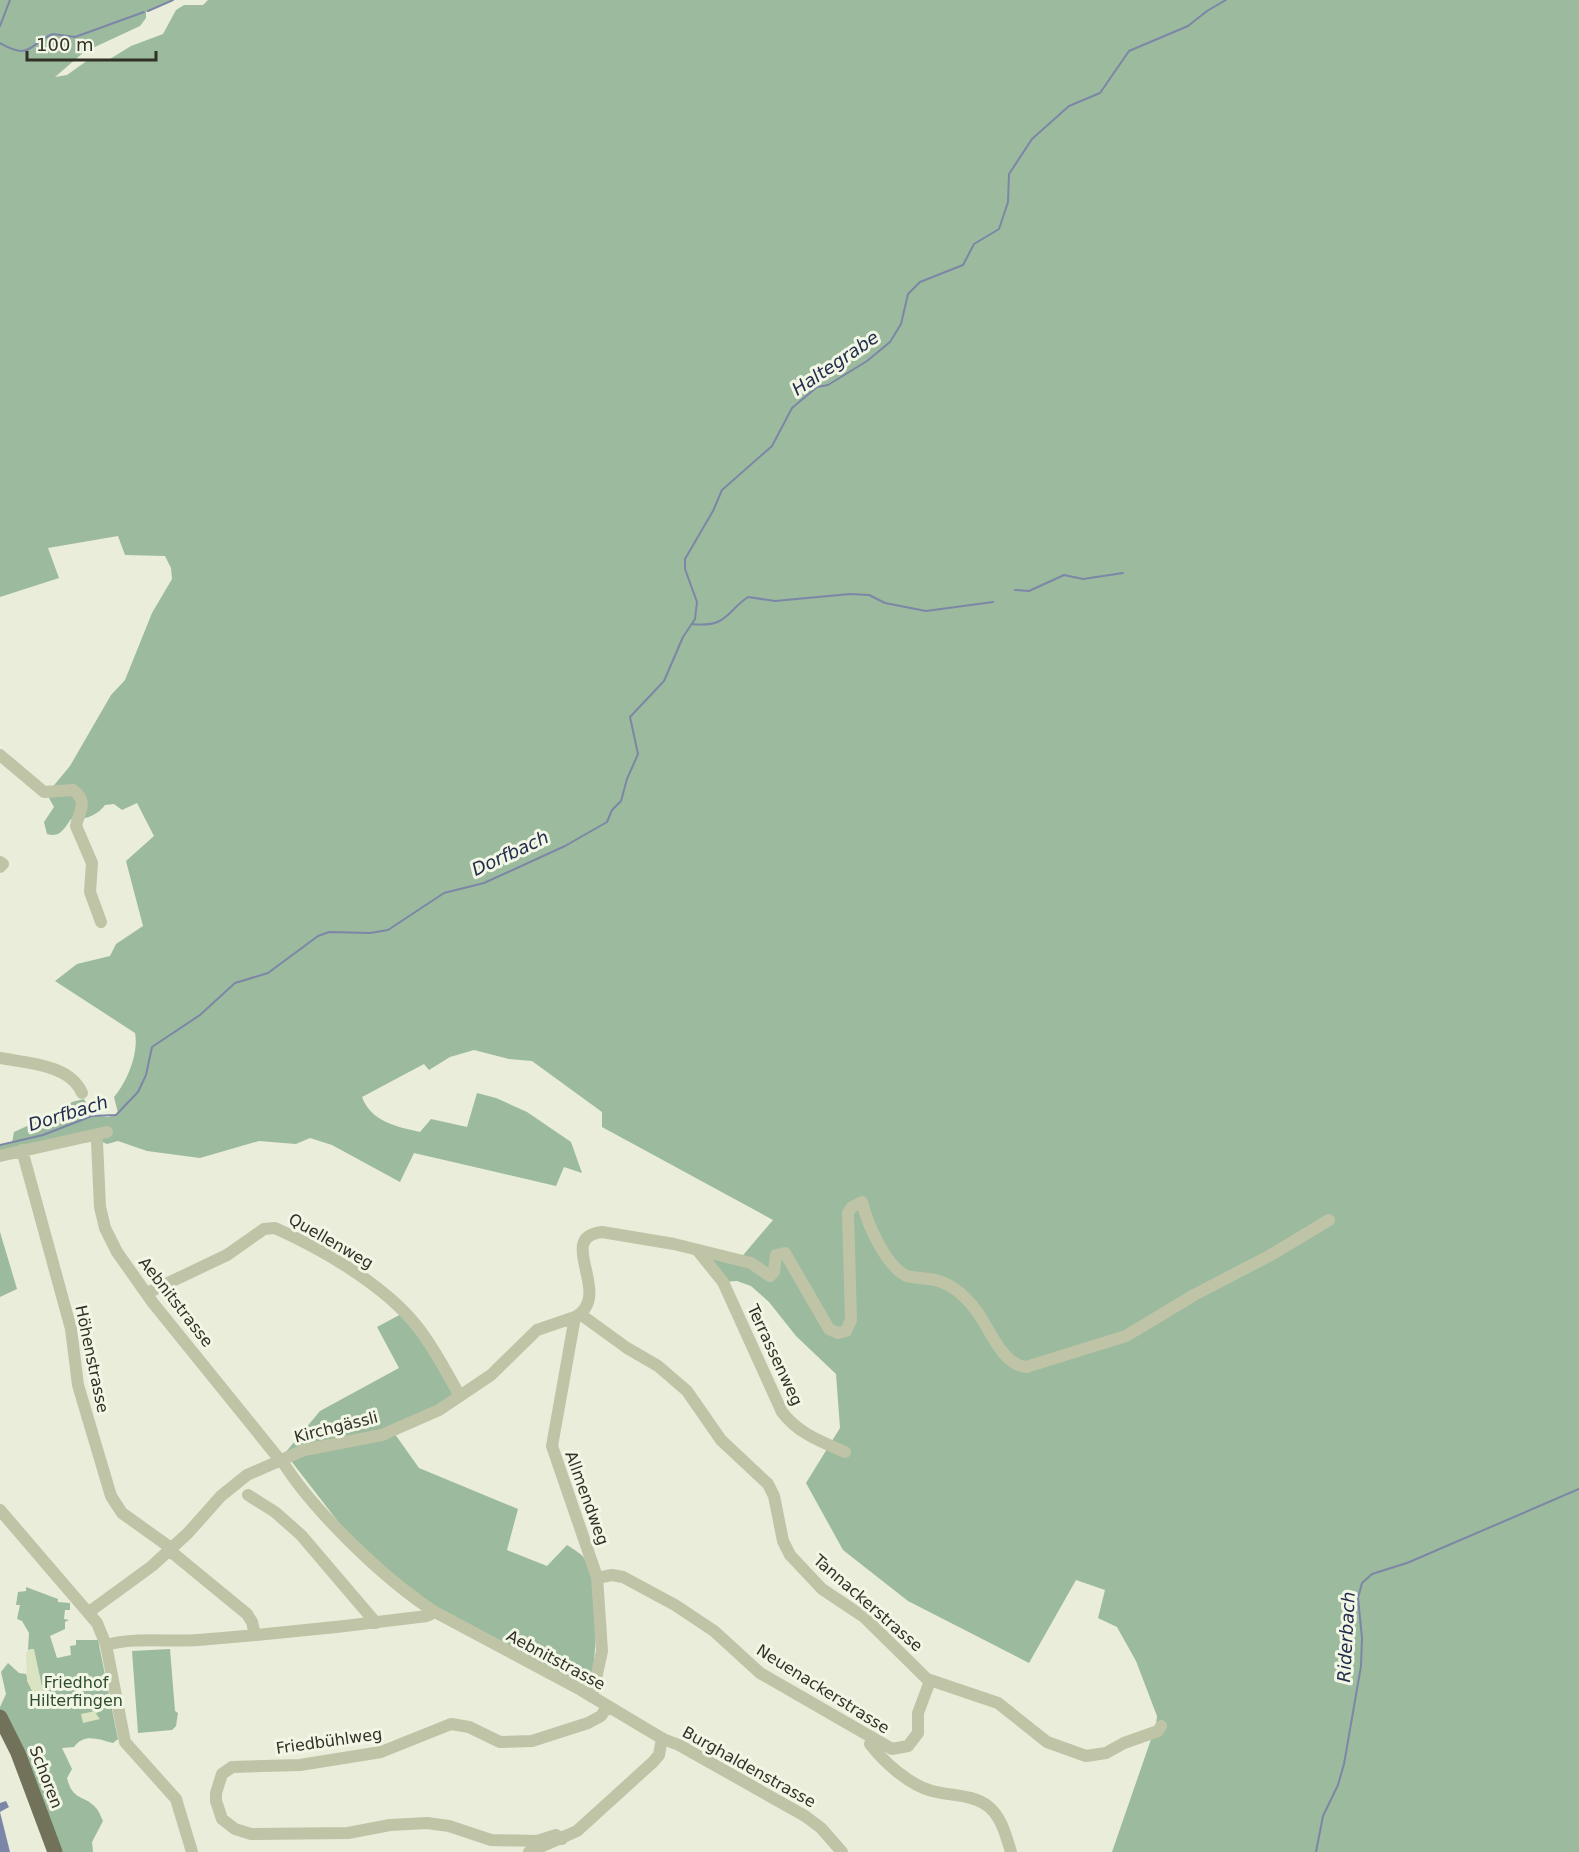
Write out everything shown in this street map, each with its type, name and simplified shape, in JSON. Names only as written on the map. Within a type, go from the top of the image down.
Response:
[{"type":"main road","name":"Schoren","points":[[0,1717],[18,1753],[56,1852]]},
{"type":"street","points":[[0,755],[44,792],[73,790],[81,798],[83,807],[76,826],[92,864],[90,892],[101,922]]},
{"type":"street","points":[[0,1058],[56,1070],[76,1084],[82,1093]]},
{"type":"street","points":[[0,1156],[107,1132]]},
{"type":"street","name":"Aebnitstrasse","points":[[98,1142],[100,1208],[105,1228],[117,1252],[147,1293],[320,1509],[359,1550],[435,1612],[592,1697],[662,1738]]},
{"type":"street","name":"Höhenstrasse","points":[[22,1150],[70,1329],[78,1385],[111,1496],[122,1513],[170,1549],[247,1614],[252,1622],[255,1635]]},
{"type":"street","points":[[698,1250],[754,1264],[770,1276],[774,1272],[776,1255],[785,1253],[829,1329],[835,1333],[843,1332],[850,1324],[852,1309],[848,1213],[852,1207],[862,1202],[869,1226],[898,1270],[909,1276],[940,1281],[956,1290],[978,1313],[1009,1358],[1017,1365],[1026,1367],[1126,1336],[1194,1295],[1269,1256],[1329,1221]]},
{"type":"street","name":"Quellenweg","points":[[147,1293],[227,1255],[264,1229],[275,1228],[365,1279],[393,1300],[429,1342],[460,1396]]},
{"type":"street","name":"Allmendweg","points":[[592,1697],[602,1651],[597,1578],[552,1446],[577,1316],[591,1292],[581,1250],[584,1242],[592,1234],[602,1232],[698,1250]]},
{"type":"street","name":"Terrassenweg","points":[[698,1250],[717,1271],[727,1289],[782,1412],[794,1426],[810,1437],[845,1452]]},
{"type":"street","name":"Kirchgässli","points":[[89,1612],[133,1581],[170,1549],[231,1487],[247,1475],[281,1459],[313,1448],[382,1435],[440,1410],[491,1375],[537,1330],[577,1316]]},
{"type":"street","name":"Tannackerstrasse","points":[[577,1316],[658,1366],[680,1384],[721,1440],[768,1484],[774,1497],[783,1541],[790,1555],[822,1589],[864,1617],[930,1680]]},
{"type":"street","points":[[248,1495],[275,1512],[301,1535],[376,1623]]},
{"type":"street","points":[[0,1510],[89,1612],[106,1645],[125,1742],[176,1799],[192,1852]]},
{"type":"street","name":"Neuenackerstrasse","points":[[597,1578],[612,1575],[623,1577],[675,1605],[714,1631],[760,1673],[867,1737],[892,1749],[908,1746],[918,1733],[918,1713],[930,1680]]},
{"type":"street","points":[[106,1645],[121,1642],[183,1641],[337,1629],[427,1617],[435,1612]]},
{"type":"street","points":[[930,1680],[998,1703],[1028,1729],[1057,1747],[1090,1756],[1158,1731],[1161,1726]]},
{"type":"street","name":"Friedbühlweg","points":[[562,1839],[556,1835],[537,1840],[490,1840],[449,1826],[427,1823],[390,1825],[348,1833],[244,1833],[222,1818],[216,1801],[222,1774],[230,1767],[300,1766],[381,1752],[451,1724],[468,1727],[500,1742],[525,1743],[588,1723],[601,1716],[608,1707]]},
{"type":"street","points":[[867,1737],[871,1746],[913,1782],[934,1791],[974,1799],[990,1807],[999,1820],[1011,1852]]},
{"type":"street","points":[[529,1852],[562,1839],[588,1822],[644,1772],[659,1755],[662,1738]]},
{"type":"street","name":"Burghaldenstrasse","points":[[662,1738],[680,1745],[811,1819],[842,1852]]},
{"type":"green space","points":[[0,0],[173,0],[146,12],[146,18],[140,26],[84,52],[55,77],[67,75],[88,60],[110,59],[131,46],[163,34],[176,10],[184,5],[203,5],[208,0],[1579,0],[1579,1852],[1112,1852],[1156,1725],[1157,1716],[1136,1661],[1117,1627],[1098,1618],[1105,1590],[1076,1580],[1029,1663],[908,1601],[843,1550],[806,1483],[840,1428],[836,1374],[796,1336],[769,1302],[751,1286],[737,1281],[723,1282],[700,1253],[739,1260],[773,1220],[602,1127],[602,1112],[532,1061],[509,1059],[474,1050],[450,1057],[429,1070],[424,1064],[362,1097],[366,1105],[379,1118],[420,1132],[431,1119],[467,1127],[477,1093],[496,1098],[527,1112],[571,1142],[582,1173],[564,1167],[556,1186],[414,1153],[400,1182],[332,1145],[310,1138],[296,1144],[259,1141],[200,1158],[147,1151],[118,1141],[107,1144],[100,1141],[0,1151],[0,1145],[12,1143],[14,1132],[62,1110],[72,1102],[84,1099],[93,1116],[109,1117],[118,1113],[114,1097],[134,1058],[135,1033],[55,981],[77,964],[110,956],[116,944],[143,926],[126,861],[154,836],[137,803],[122,810],[114,804],[105,805],[90,816],[71,819],[61,832],[55,835],[47,834],[44,822],[54,807],[49,798],[50,790],[70,766],[111,695],[125,680],[152,613],[172,579],[171,568],[165,556],[125,555],[118,536],[48,548],[59,578],[0,597]]},
{"type":"green space","points":[[0,1232],[17,1289],[0,1297]]},
{"type":"green space","points":[[405,1312],[460,1396],[392,1430],[419,1468],[518,1509],[507,1550],[547,1566],[567,1545],[584,1557],[591,1572],[596,1604],[596,1640],[591,1688],[444,1613],[360,1550],[285,1453],[320,1411],[399,1368],[377,1327]]},
{"type":"green space","name":"Friedhof Hilterfingen","points":[[26,1587],[58,1599],[58,1602],[70,1603],[70,1610],[65,1610],[64,1619],[69,1620],[65,1622],[65,1629],[50,1636],[57,1658],[71,1655],[70,1646],[76,1645],[76,1640],[98,1640],[118,1739],[113,1743],[87,1739],[74,1747],[62,1748],[72,1769],[67,1778],[69,1786],[72,1791],[96,1808],[103,1821],[92,1842],[93,1852],[55,1852],[0,1717],[0,1707],[6,1694],[1,1672],[8,1663],[19,1673],[26,1674],[34,1695],[45,1702],[33,1649],[28,1650],[29,1633],[22,1621],[17,1619],[20,1605],[16,1605],[18,1592],[26,1591]]},
{"type":"green space","points":[[170,1649],[175,1711],[178,1713],[176,1726],[172,1730],[138,1733],[132,1651]]},
{"type":"shaded area","points":[[34,1649],[46,1703],[34,1695],[27,1681],[26,1655],[28,1650]]},
{"type":"shaded area","points":[[100,1710],[96,1714],[100,1719],[83,1723],[81,1714]]},
{"type":"water","points":[[6,1801],[9,1807],[0,1812],[0,1803]]},
{"type":"water","points":[[0,1812],[10,1852],[0,1852]]},
{"type":"waterway","points":[[0,26],[10,0]]},
{"type":"waterway","points":[[148,11],[173,0]]},
{"type":"waterway","name":"Dorfbach","points":[[0,1145],[43,1135],[92,1116],[116,1115],[138,1092],[146,1075],[152,1047],[200,1015],[235,983],[268,973],[318,936],[329,932],[370,933],[388,930],[444,893],[484,883],[565,846],[607,822],[612,810],[621,801],[627,779],[638,754],[630,717],[664,681],[683,637],[695,619],[697,602],[685,569],[685,559],[713,511],[722,490],[772,446],[792,408],[817,387],[828,385],[867,361],[890,342],[901,324],[908,294],[920,282],[963,265],[974,244],[999,229],[1008,202],[1009,174],[1032,139],[1069,106],[1100,93],[1129,51],[1188,26],[1226,0]]},
{"type":"waterway","points":[[0,43],[18,51],[24,51],[53,34],[75,37],[144,12]]},
{"type":"waterway","points":[[1015,590],[1029,591],[1064,575],[1083,579],[1123,573]]},
{"type":"waterway","points":[[692,624],[704,625],[719,621],[748,597],[775,601],[850,594],[869,595],[885,603],[926,611],[993,602]]},
{"type":"waterway","name":"Riderbach","points":[[1316,1852],[1323,1816],[1338,1785],[1344,1764],[1361,1666],[1362,1638],[1358,1598],[1362,1583],[1372,1574],[1407,1563],[1579,1489]]},
{"type":"water label","name":"Haltegrabe","points":[[835,363]]}]
